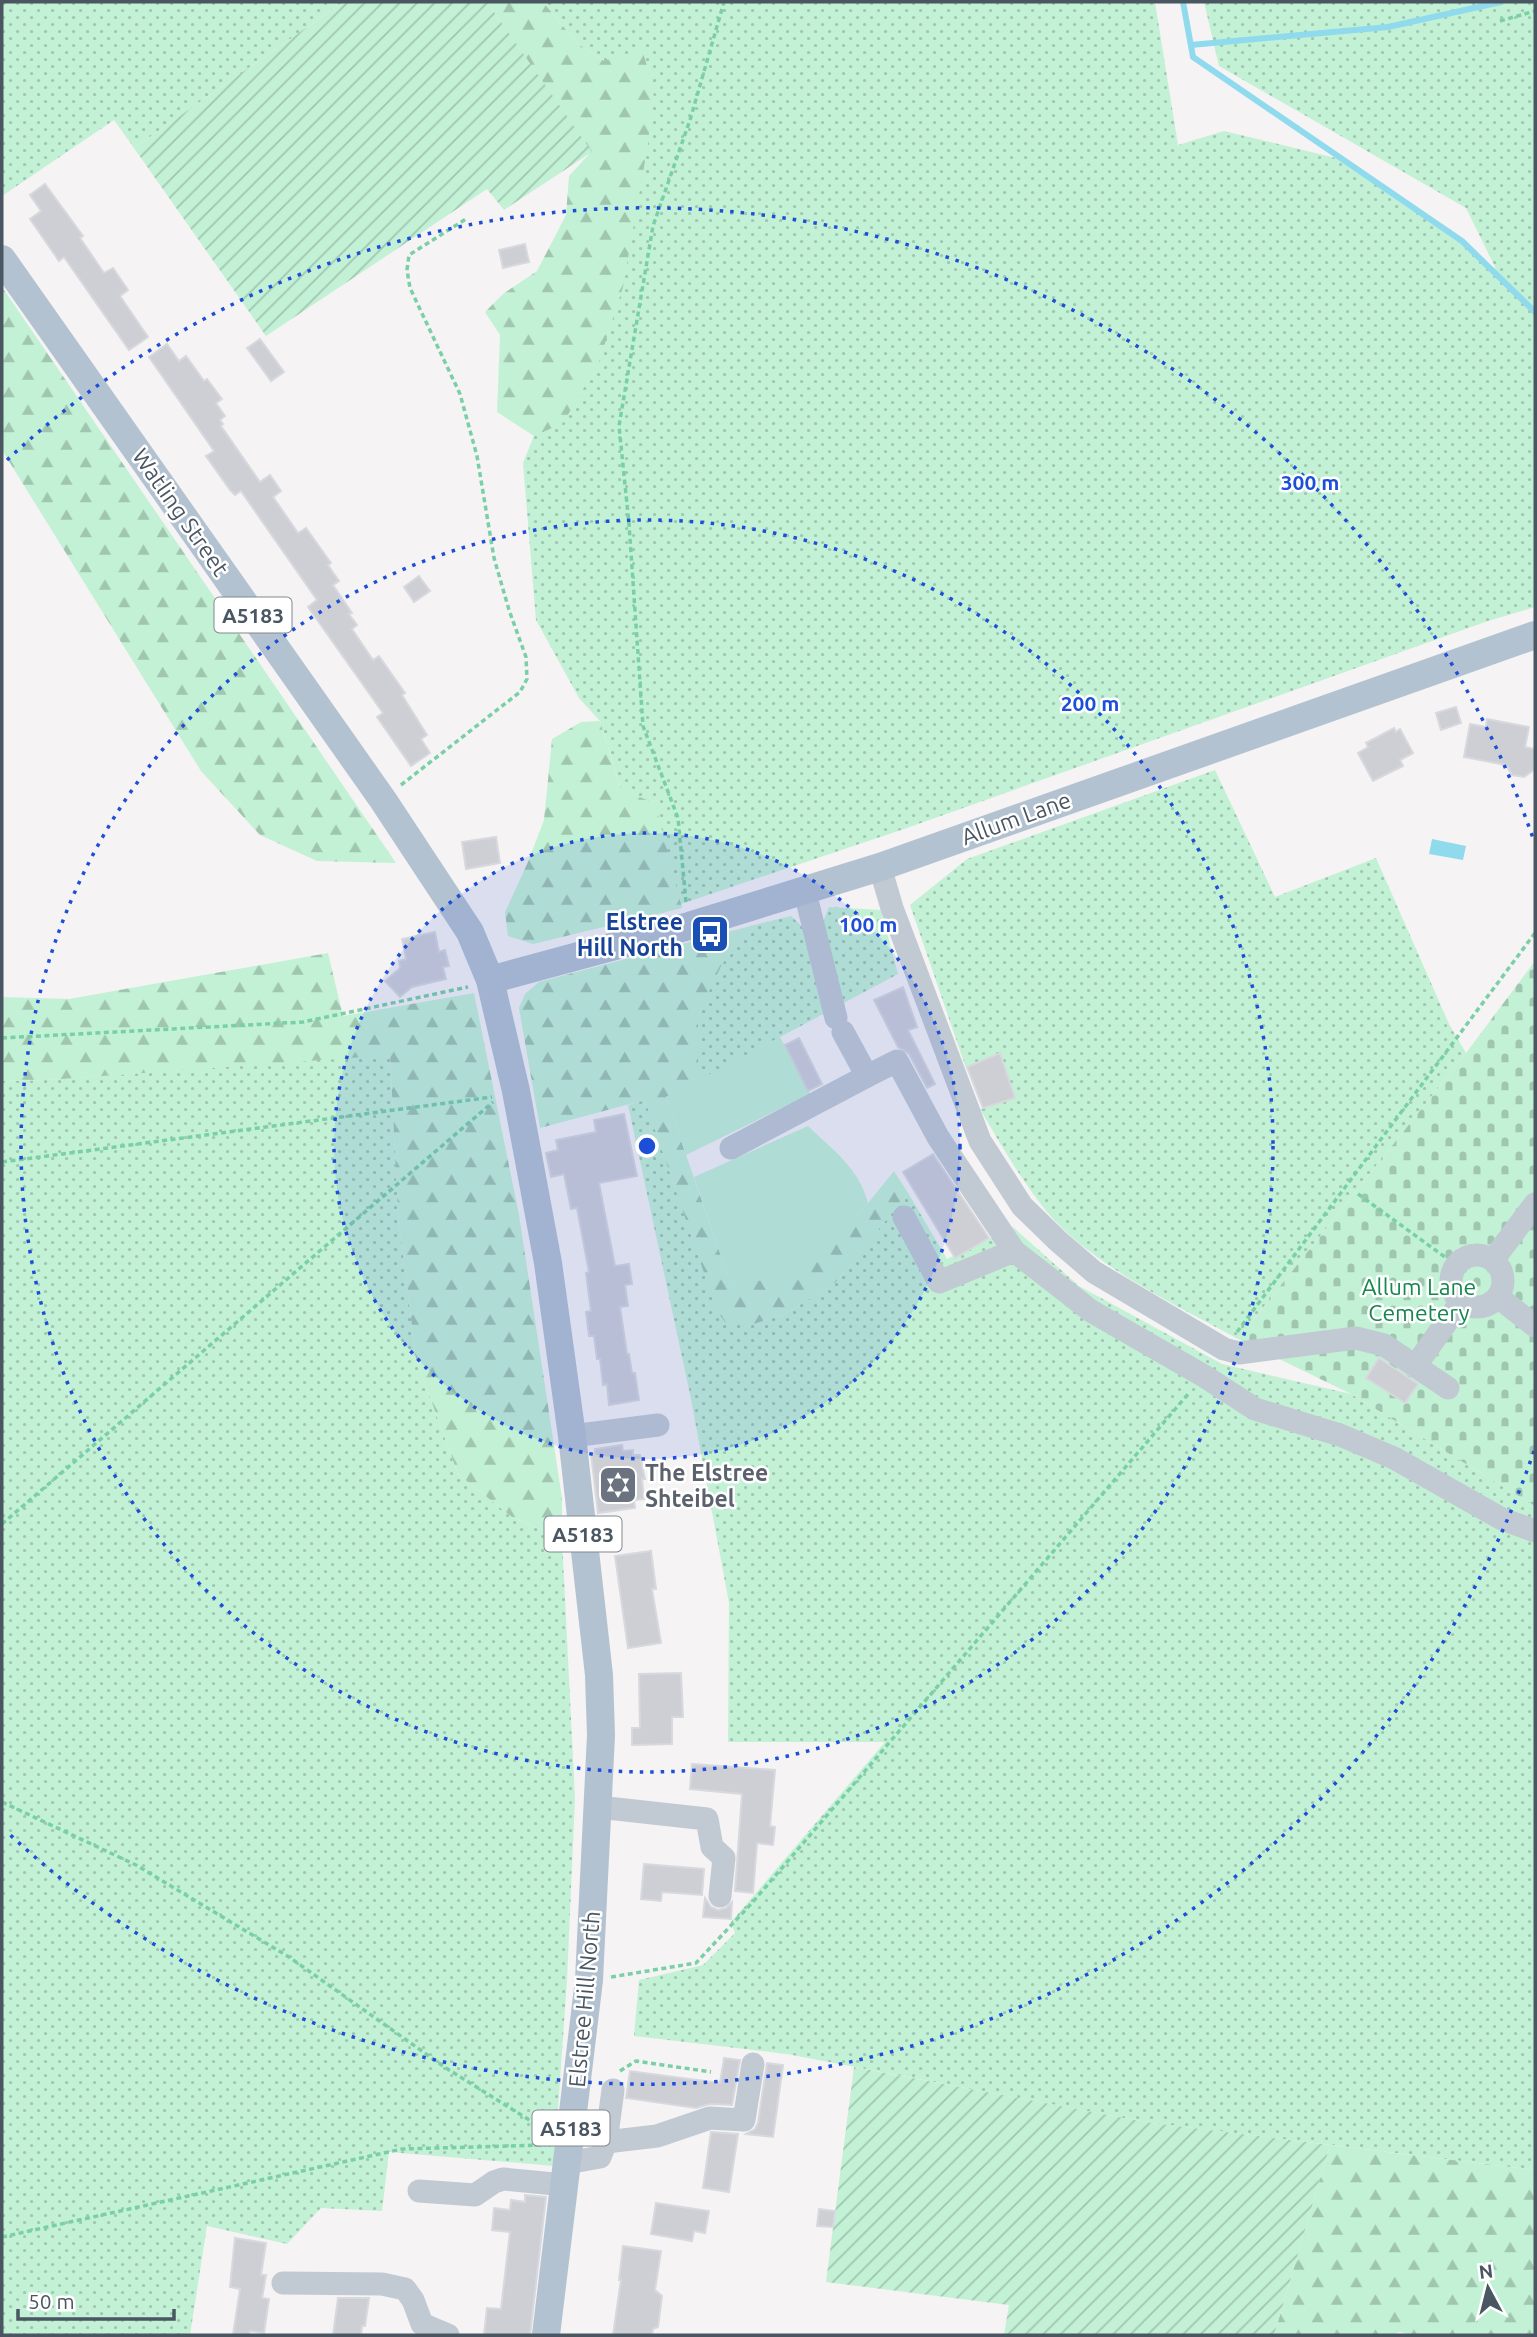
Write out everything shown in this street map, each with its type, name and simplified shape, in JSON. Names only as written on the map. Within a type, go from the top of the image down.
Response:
[{"type":"main road","name":"Watling Street","points":[[2,259],[383,800],[470,932],[490,980]]},
{"type":"main road","name":"Allum Lane","points":[[490,980],[805,892],[1535,635]]},
{"type":"main road","name":"Elstree Hill North","points":[[490,980],[516,1091],[543,1237],[572,1436],[599,1675],[601,1735],[589,1980],[546,2335]]},
{"type":"street","points":[[880,867],[892,908],[980,1141],[1023,1206],[1058,1241],[1094,1272],[1224,1349],[1239,1353],[1356,1338],[1384,1345],[1448,1388]]},
{"type":"street","points":[[805,892],[840,1025],[867,1076]]},
{"type":"street","points":[[731,1148],[897,1061],[938,1137],[1014,1251],[1091,1311],[1204,1376],[1255,1409],[1340,1435],[1394,1458],[1502,1519],[1535,1531]]},
{"type":"street","points":[[1493,1260],[1535,1204]]},
{"type":"street","points":[[904,1217],[939,1282],[1014,1251]]},
{"type":"street","points":[[1473,1255],[1493,1260],[1500,1268],[1503,1278],[1498,1297],[1490,1304],[1480,1307],[1470,1307],[1461,1302],[1451,1285],[1451,1275],[1456,1265],[1473,1255]]},
{"type":"street","points":[[1498,1297],[1535,1326]]},
{"type":"street","points":[[1416,1365],[1461,1302]]},
{"type":"street","points":[[572,1436],[658,1425]]},
{"type":"street","points":[[598,1807],[707,1819],[712,1847],[724,1858],[720,1896]]},
{"type":"street","points":[[606,2142],[657,2136],[710,2118],[744,2120],[753,2064]]},
{"type":"street","points":[[419,2191],[475,2195],[503,2179],[600,2157],[606,2142],[613,2090]]},
{"type":"street","points":[[284,2283],[382,2284],[405,2289],[413,2300],[422,2324],[448,2335]]},
{"type":"path","points":[[686,902],[678,818],[643,726],[629,524],[619,426],[653,226],[690,120],[724,2]]},
{"type":"path","points":[[1500,21],[1535,11]]},
{"type":"path","points":[[383,800],[520,692],[527,679],[526,657],[494,558],[477,456],[460,394],[410,288],[407,270],[409,255],[466,219]]},
{"type":"path","points":[[1224,1349],[1535,933]]},
{"type":"path","points":[[2,1038],[303,1022],[453,992],[490,980]]},
{"type":"path","points":[[2,1162],[500,1096],[2,1524]]},
{"type":"path","points":[[1358,1194],[1456,1265]]},
{"type":"path","points":[[600,1979],[696,1963],[759,1894],[1204,1376]]},
{"type":"path","points":[[2,1802],[135,1865],[289,1957],[446,2068],[567,2164]]},
{"type":"path","points":[[613,2090],[620,2071],[636,2061],[711,2072]]},
{"type":"path","points":[[2,2237],[402,2149],[567,2164]]},
{"type":"green space","points":[[2,2],[343,2],[134,148],[114,120],[2,196]]},
{"type":"green space","points":[[343,2],[487,2],[592,152],[504,210],[487,189],[266,336],[134,148]]},
{"type":"green space","points":[[487,2],[543,2],[577,43],[604,61],[642,49],[654,90],[648,144],[623,287],[599,362],[563,423],[534,436],[497,412],[500,335],[485,312],[503,294],[537,271],[566,215],[569,176],[591,152]]},
{"type":"green space","points":[[543,2],[1155,2],[1178,145],[1224,131],[1344,160],[1496,269],[1466,208],[1219,66],[1204,2],[1535,2],[1535,607],[1488,621],[904,829],[681,904],[682,908],[631,822],[600,721],[579,698],[536,620],[523,463],[631,194],[604,61],[577,43]]},
{"type":"green space","points":[[2,287],[396,863],[317,861],[260,835],[201,771],[2,450]]},
{"type":"green space","points":[[600,721],[621,790],[655,803],[682,908],[533,944],[508,936],[505,912],[544,820],[552,739],[581,722]]},
{"type":"green space","points":[[1215,770],[1275,897],[1376,858],[1449,1024],[1466,1053],[1238,1339],[1111,1267],[1066,1232],[1047,1212],[980,1109],[1015,1098],[1000,1054],[966,1068],[910,905],[967,859]]},
{"type":"green space","points":[[829,907],[881,910],[898,974],[838,1006],[820,929]]},
{"type":"green space","points":[[791,916],[808,932],[827,1012],[698,1081],[698,1014],[722,963],[758,924]]},
{"type":"green space","points":[[758,924],[722,964],[698,1014],[698,1081],[666,1097],[732,1288],[852,1223],[894,1171],[908,1193],[835,1283],[785,1314],[747,1326],[725,1322],[717,1311],[645,1100],[540,1128],[519,1008],[525,994],[539,982]]},
{"type":"green space","points":[[328,953],[343,1016],[474,993],[519,1215],[562,1498],[562,1539],[512,1517],[458,1474],[416,1359],[398,1212],[390,1055],[2,1081],[2,997],[69,999]]},
{"type":"green space","name":"Allum Lane Cemetery","points":[[1535,961],[1535,1506],[1351,1394],[1238,1339],[1466,1053]]},
{"type":"green space","points":[[780,1037],[810,1094],[686,1155],[666,1097]]},
{"type":"green space","points":[[390,1054],[398,1212],[416,1359],[458,1474],[512,1517],[562,1539],[575,1798],[567,1980],[554,2166],[389,2152],[382,2211],[321,2208],[287,2244],[207,2226],[190,2335],[2,2335],[2,1081],[48,1080]]},
{"type":"green space","points":[[645,1100],[717,1310],[747,1326],[785,1314],[835,1283],[908,1193],[947,1259],[1013,1227],[1079,1286],[1222,1364],[1351,1394],[1535,1506],[1535,2170],[1145,2122],[787,2054],[634,2036],[639,1980],[703,1965],[735,1933],[731,1922],[885,1742],[728,1742],[729,1603],[690,1394],[628,1105]]},
{"type":"green space","points":[[808,1126],[852,1170],[868,1203],[852,1223],[789,1273],[732,1288],[694,1177]]},
{"type":"green space","points":[[854,2067],[1145,2122],[1330,2145],[1274,2335],[1004,2335],[1009,2305],[826,2282]]},
{"type":"green space","points":[[1330,2145],[1535,2170],[1535,2335],[1412,2335],[1400,2332],[1390,2335],[1274,2335]]},
{"type":"water","points":[[1432,839],[1466,846],[1463,860],[1429,854]]},
{"type":"building","points":[[45,184],[83,236],[80,238],[104,273],[113,268],[128,290],[120,296],[148,337],[129,350],[64,257],[59,261],[30,219],[41,211],[30,195]]},
{"type":"building","points":[[525,244],[529,262],[503,268],[499,250]]},
{"type":"building","points":[[260,339],[284,372],[271,381],[247,348]]},
{"type":"building","points":[[167,344],[179,361],[186,356],[204,381],[207,379],[222,399],[216,403],[225,416],[220,420],[223,424],[221,426],[260,482],[270,475],[281,491],[273,497],[298,533],[306,528],[331,563],[328,565],[339,581],[333,585],[357,625],[352,629],[373,660],[379,656],[405,693],[402,695],[427,735],[421,739],[430,753],[411,766],[377,717],[383,713],[308,607],[317,600],[241,491],[235,495],[230,490],[206,456],[214,451],[149,357]]},
{"type":"building","points":[[419,576],[430,591],[414,602],[404,587]]},
{"type":"building","points":[[1456,707],[1461,723],[1441,730],[1436,713]]},
{"type":"building","points":[[1487,719],[1529,727],[1525,747],[1535,749],[1534,770],[1524,777],[1512,775],[1506,765],[1464,757],[1470,724],[1486,727]]},
{"type":"building","points":[[1394,728],[1396,732],[1400,729],[1413,753],[1400,760],[1403,766],[1373,781],[1358,753],[1368,747],[1366,743]]},
{"type":"building","points":[[496,837],[500,863],[466,869],[462,842]]},
{"type":"building","points":[[435,932],[439,952],[445,950],[449,966],[443,967],[446,979],[412,987],[400,997],[385,981],[400,968],[399,961],[406,959],[402,939]]},
{"type":"building","points":[[903,987],[917,1027],[908,1030],[935,1084],[927,1088],[909,1054],[898,1047],[874,1000]]},
{"type":"building","points":[[799,1038],[822,1084],[808,1091],[785,1045]]},
{"type":"building","points":[[1000,1053],[1015,1098],[983,1108],[967,1067]]},
{"type":"building","points":[[624,1114],[637,1176],[599,1183],[615,1266],[629,1264],[632,1284],[625,1285],[628,1306],[620,1307],[627,1354],[632,1373],[635,1373],[639,1400],[609,1405],[607,1384],[603,1385],[594,1336],[589,1336],[586,1312],[591,1311],[586,1273],[589,1272],[577,1208],[571,1209],[564,1174],[551,1177],[546,1153],[558,1150],[556,1140],[596,1132],[594,1120]]},
{"type":"building","points":[[933,1154],[989,1238],[955,1258],[903,1172]]},
{"type":"building","points":[[1379,1358],[1418,1384],[1405,1403],[1366,1378]]},
{"type":"building","name":"The Elstree Shteibel","points":[[622,1445],[623,1451],[633,1450],[633,1455],[640,1455],[645,1479],[642,1479],[644,1499],[634,1500],[635,1508],[598,1513],[591,1454],[595,1454],[595,1449]]},
{"type":"building","points":[[651,1551],[656,1589],[652,1589],[661,1643],[628,1648],[615,1556]]},
{"type":"building","points":[[681,1673],[683,1717],[672,1717],[672,1744],[632,1745],[632,1728],[640,1728],[639,1674]]},
{"type":"building","points":[[692,1764],[775,1770],[770,1826],[775,1827],[773,1845],[757,1843],[753,1893],[735,1891],[742,1794],[690,1789]]},
{"type":"building","points":[[644,1864],[704,1869],[702,1895],[662,1892],[661,1901],[641,1899]]},
{"type":"building","points":[[705,1898],[711,1907],[718,1910],[726,1908],[732,1902],[731,1919],[703,1917]]},
{"type":"building","points":[[724,2058],[740,2060],[732,2105],[710,2104],[696,2108],[626,2098],[630,2071],[720,2083]]},
{"type":"building","points":[[767,2063],[783,2065],[773,2137],[746,2134],[755,2129],[758,2123]]},
{"type":"building","points":[[711,2132],[738,2134],[729,2192],[703,2188]]},
{"type":"building","points":[[525,2195],[546,2197],[530,2335],[484,2335],[487,2308],[501,2309],[510,2232],[492,2230],[494,2208],[510,2210],[511,2200],[525,2202]]},
{"type":"building","points":[[656,2203],[709,2211],[705,2233],[694,2231],[692,2241],[651,2234]]},
{"type":"building","points":[[819,2209],[835,2211],[833,2227],[817,2226]]},
{"type":"building","points":[[235,2238],[266,2243],[261,2275],[266,2275],[262,2298],[269,2299],[264,2333],[250,2331],[249,2335],[233,2335],[240,2289],[230,2287]]},
{"type":"building","points":[[623,2246],[661,2251],[655,2290],[662,2296],[658,2327],[653,2329],[652,2335],[613,2335]]},
{"type":"building","points":[[338,2298],[369,2298],[361,2335],[333,2335]]},
{"type":"waterway","points":[[1183,2],[1193,57],[1462,241],[1535,312]]},
{"type":"waterway","points":[[1191,45],[1388,27],[1501,2]]},
{"type":"place","name":"Elstree Hill North","points":[[710,934]]},
{"type":"place","name":"The Elstree Shteibel","points":[[618,1485]]}]
